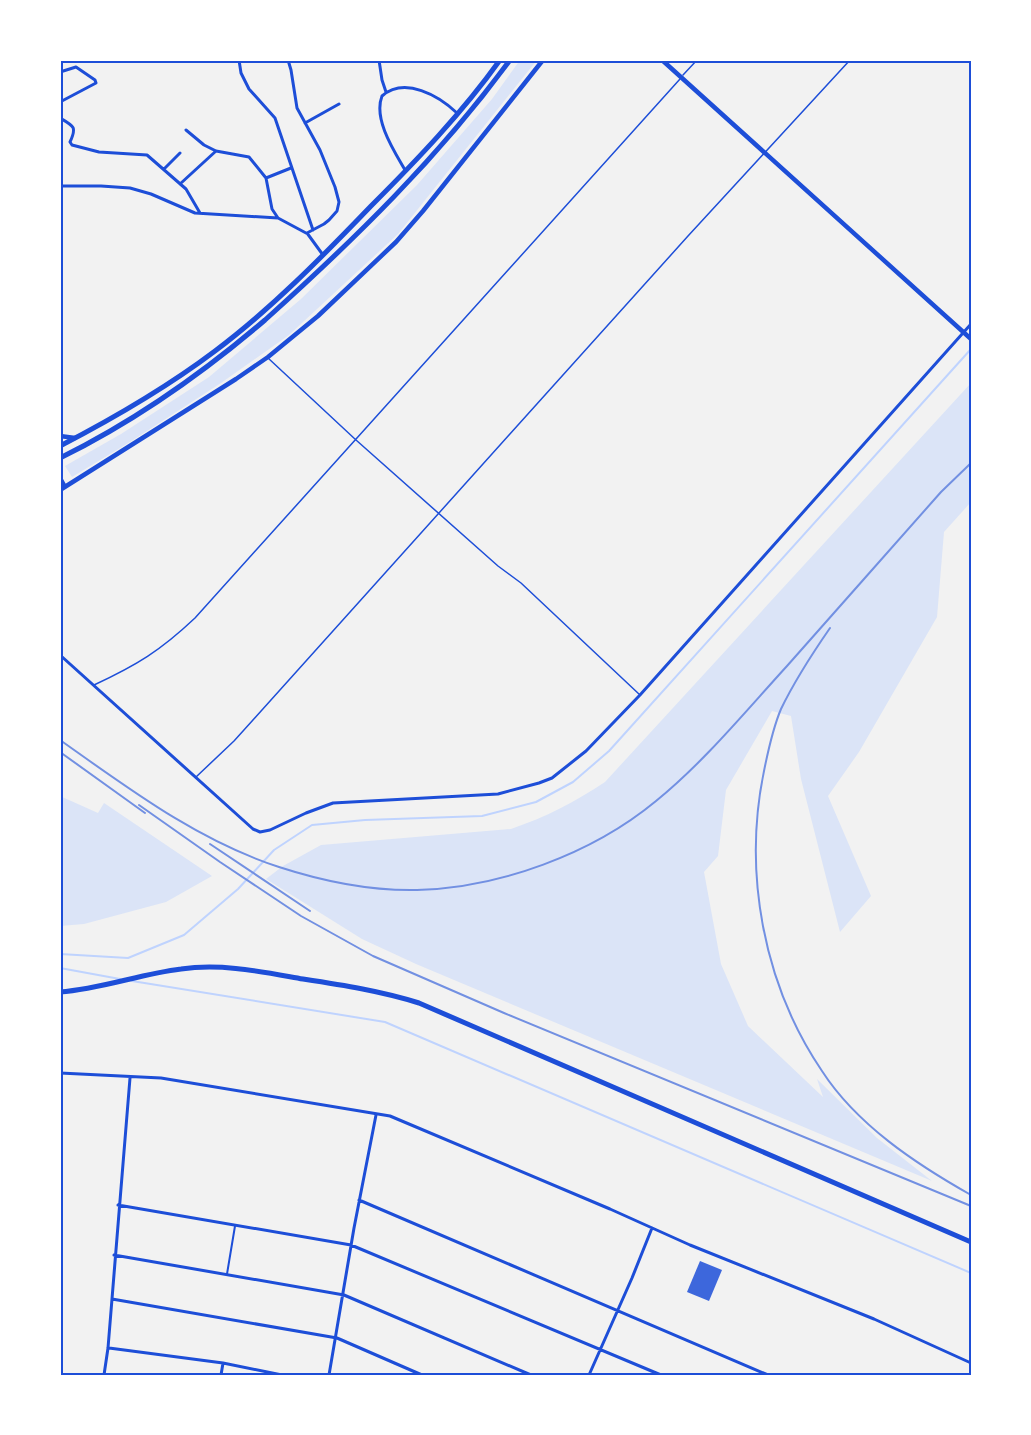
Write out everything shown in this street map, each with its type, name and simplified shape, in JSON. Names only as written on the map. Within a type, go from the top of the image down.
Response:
[{"type":"main road","points":[[60,446],[137,405],[215,351],[258,315],[323,255],[406,171],[459,114],[500,60]]},
{"type":"main road","points":[[60,458],[154,403],[265,321],[395,198],[457,129],[510,60]]},
{"type":"main road","points":[[60,992],[101,986],[179,969],[210,966],[358,987],[419,1003],[971,1242]]},
{"type":"street","points":[[239,60],[241,73],[249,89],[275,118],[313,230]]},
{"type":"street","points":[[288,60],[297,108],[320,150],[339,202],[338,211],[324,224],[307,233]]},
{"type":"street","points":[[379,60],[386,92]]},
{"type":"street","points":[[60,478],[63,489],[117,456],[268,357],[318,316],[396,242],[543,60]]},
{"type":"street","points":[[662,60],[967,336]]},
{"type":"street","points":[[60,72],[76,67],[96,83],[60,102]]},
{"type":"street","points":[[406,171],[385,132],[379,104],[382,96],[386,92],[409,89],[430,92],[459,114]]},
{"type":"street","points":[[305,123],[339,104]]},
{"type":"street","points":[[60,118],[71,124],[74,129],[70,142],[72,146],[111,153],[142,153],[152,158],[186,189],[200,213]]},
{"type":"street","points":[[186,130],[204,145],[216,151],[249,157],[266,178],[272,209],[278,218]]},
{"type":"street","points":[[180,183],[216,151]]},
{"type":"street","points":[[164,169],[180,153]]},
{"type":"street","points":[[266,178],[291,168]]},
{"type":"street","points":[[60,186],[130,188],[200,213],[278,218],[307,233],[323,255]]},
{"type":"street","points":[[60,655],[253,829],[260,832],[270,830],[333,803],[498,794],[539,783],[552,778],[586,751],[640,695],[967,336],[971,324]]},
{"type":"street","points":[[60,436],[75,438]]},
{"type":"street","points":[[60,1072],[154,1078],[231,1088],[390,1116],[416,1125],[709,1253],[863,1315],[971,1363]]},
{"type":"street","points":[[104,1375],[130,1077]]},
{"type":"street","points":[[329,1375],[376,1115]]},
{"type":"street","points":[[359,1200],[768,1375]]},
{"type":"street","points":[[118,1205],[351,1245],[661,1375]]},
{"type":"street","points":[[227,1274],[235,1225]]},
{"type":"street","points":[[589,1375],[652,1227]]},
{"type":"street","points":[[114,1255],[344,1295],[531,1375]]},
{"type":"street","points":[[112,1299],[337,1338],[422,1375]]},
{"type":"street","points":[[108,1348],[223,1364],[282,1375]]},
{"type":"street","points":[[221,1375],[223,1364]]},
{"type":"lane","points":[[93,685],[146,659],[187,626],[698,60]]},
{"type":"lane","points":[[195,777],[212,764],[234,741],[688,236],[850,60]]},
{"type":"lane","points":[[268,357],[356,440],[498,566],[521,583],[640,695]]},
{"type":"shaded area","points":[[520,60],[537,60],[398,234],[289,335],[221,383],[72,477],[65,466],[121,434],[209,377],[301,299],[417,185],[492,99]]},
{"type":"shaded area","points":[[971,383],[971,502],[944,532],[937,617],[859,752],[828,796],[871,896],[840,932],[801,779],[791,716],[772,711],[726,790],[718,856],[704,872],[721,964],[748,1026],[823,1097],[817,1079],[877,1138],[932,1181],[416,964],[362,939],[266,879],[283,866],[321,845],[511,829],[560,808],[605,782]]},
{"type":"shaded area","points":[[60,796],[98,813],[104,803],[212,876],[166,902],[84,924],[60,926]]},
{"type":"building","points":[[700,1261],[722,1270],[709,1301],[687,1292]]},
{"type":"waterway","points":[[60,954],[128,958],[184,935],[238,889],[274,850],[312,825],[365,820],[482,816],[536,802],[573,782],[609,751],[971,349]]},
{"type":"waterway","points":[[60,968],[120,979]]},
{"type":"waterway","points":[[132,981],[385,1022],[971,1273]]},
{"type":"railway","points":[[60,740],[192,828],[249,856],[295,872],[329,881],[400,890],[448,888],[512,875],[543,865],[603,837],[631,820],[674,786],[724,736],[941,492],[971,463]]},
{"type":"railway","points":[[830,628],[804,667],[781,709],[764,771],[758,809],[756,848],[763,926],[772,964],[785,1002],[802,1037],[836,1091],[852,1109],[889,1142],[929,1170],[971,1195]]},
{"type":"railway","points":[[60,752],[145,813]]},
{"type":"railway","points":[[139,805],[301,916],[373,956],[504,1013],[971,1206]]},
{"type":"railway","points":[[210,844],[310,911]]}]
